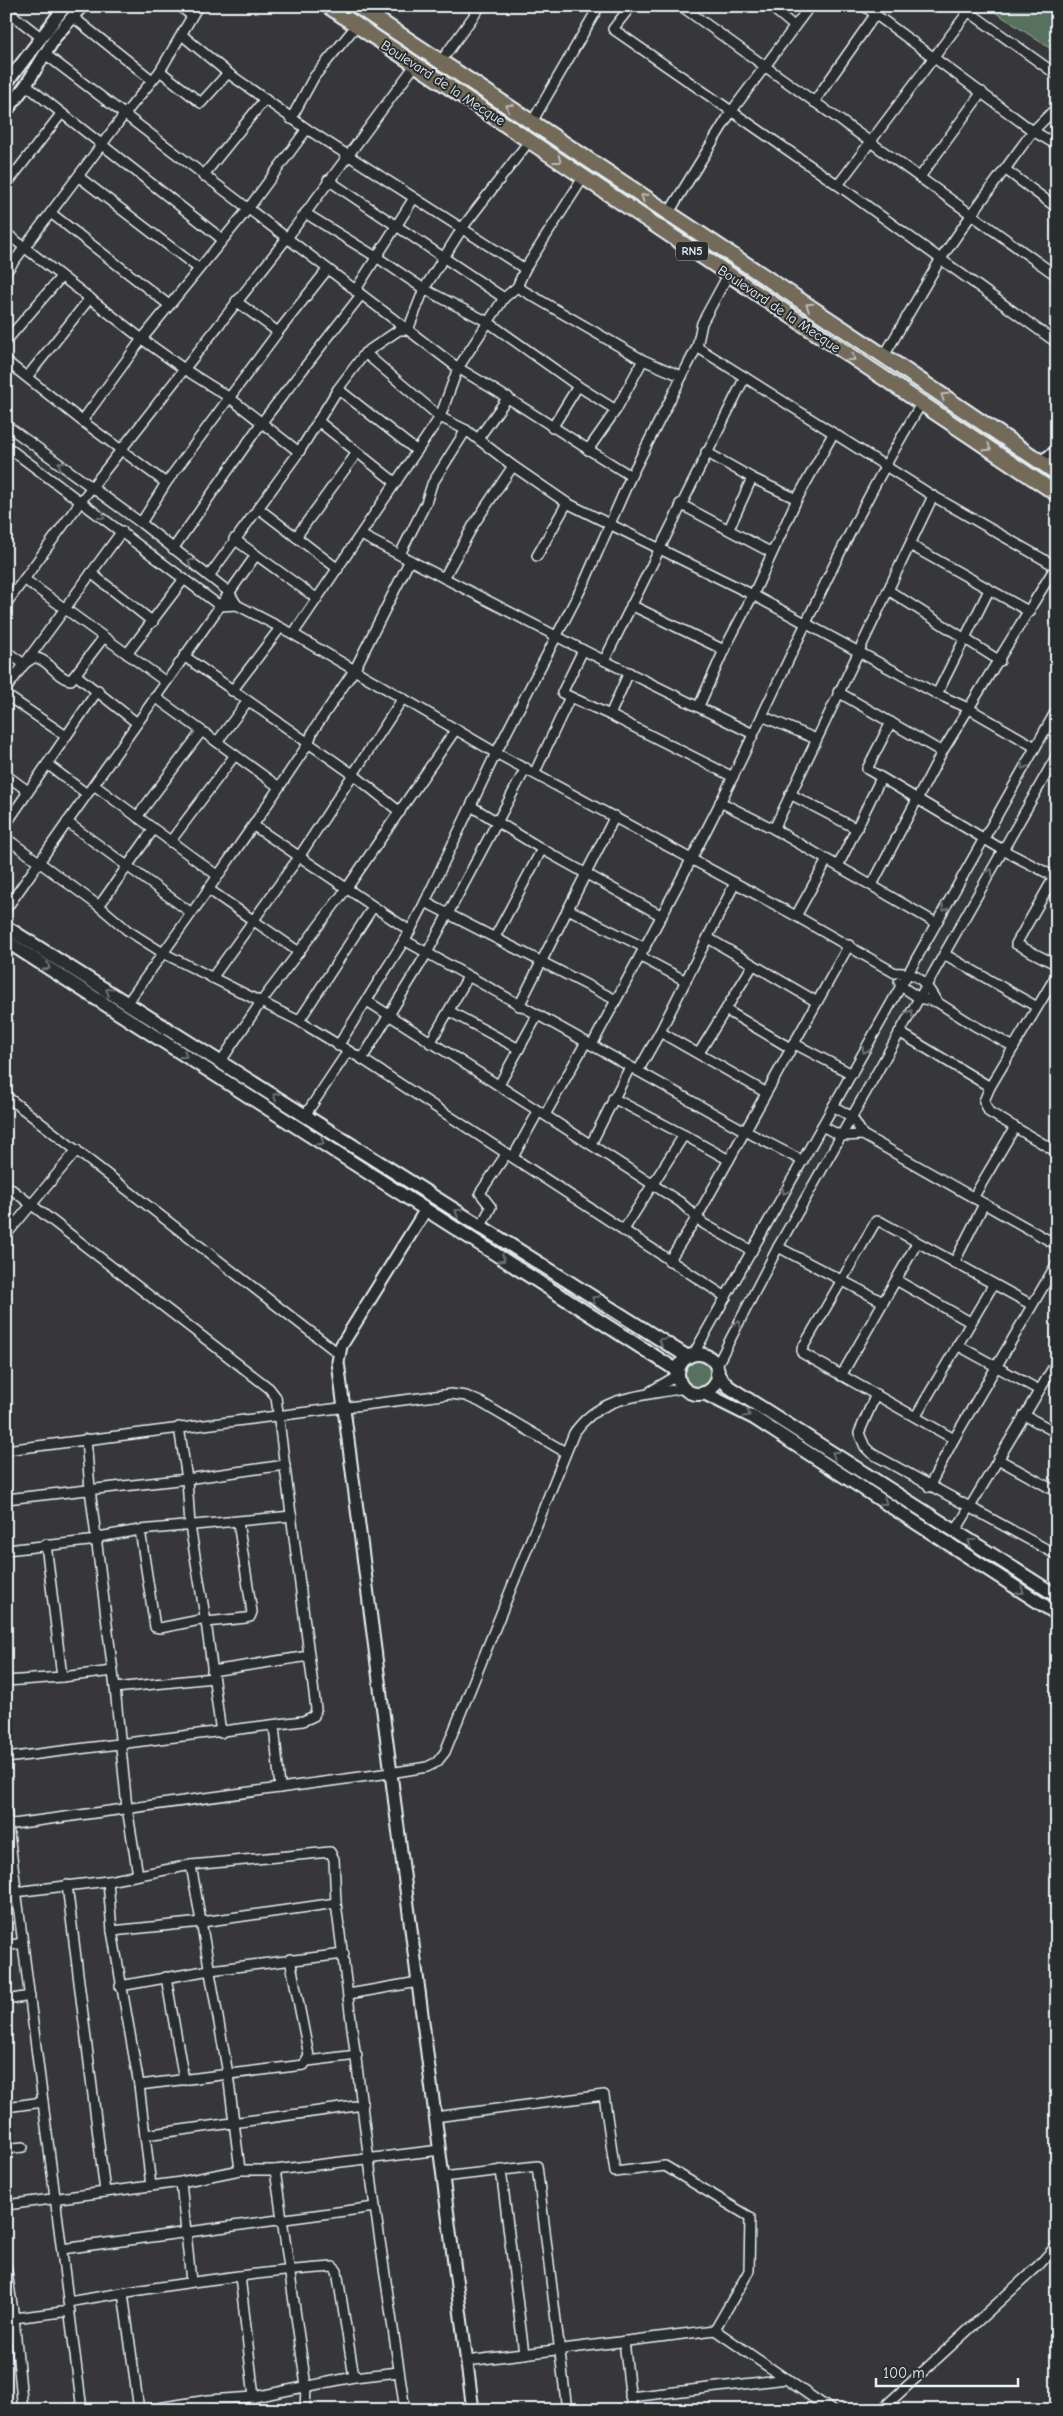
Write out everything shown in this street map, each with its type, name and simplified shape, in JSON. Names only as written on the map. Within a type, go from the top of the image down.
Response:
[{"type":"main road","name":"Boulevard de la Mecque","points":[[328,6],[1057,494]]},
{"type":"main road","name":"Boulevard de la Mecque","points":[[357,6],[1057,473]]},
{"type":"main road","points":[[6,927],[690,1356],[709,1358],[729,1386],[1057,1596]]},
{"type":"main road","points":[[6,941],[425,1211],[630,1338],[678,1373],[684,1388],[693,1393],[704,1393],[754,1418],[1057,1614]]},
{"type":"main road","points":[[678,1373],[680,1365],[690,1356]]},
{"type":"main road","points":[[704,1393],[711,1389],[716,1382],[717,1370]]},
{"type":"street","points":[[6,84],[65,6]]},
{"type":"street","points":[[6,112],[26,85],[56,36],[82,6]]},
{"type":"street","points":[[179,6],[191,15]]},
{"type":"street","points":[[6,272],[52,214],[124,115],[160,71],[182,35],[191,15],[198,6]]},
{"type":"street","points":[[441,61],[481,6]]},
{"type":"street","points":[[532,122],[599,6]]},
{"type":"street","points":[[631,6],[613,29],[1056,340]]},
{"type":"street","points":[[681,6],[1057,276]]},
{"type":"street","points":[[770,6],[794,26]]},
{"type":"street","points":[[668,214],[731,112],[810,6]]},
{"type":"street","points":[[864,6],[1033,131],[1057,144]]},
{"type":"street","points":[[838,186],[935,57],[965,9],[1057,75]]},
{"type":"street","points":[[6,10],[42,38]]},
{"type":"street","points":[[814,102],[875,15]]},
{"type":"street","points":[[73,16],[152,80]]},
{"type":"street","points":[[291,118],[314,77],[356,26]]},
{"type":"street","points":[[182,35],[228,73],[307,129],[525,269]]},
{"type":"street","points":[[45,54],[458,368],[508,397],[552,428],[631,476]]},
{"type":"street","points":[[6,604],[82,501],[287,238],[328,180],[416,64]]},
{"type":"street","points":[[160,71],[201,103],[228,73]]},
{"type":"street","points":[[26,85],[222,239]]},
{"type":"street","points":[[920,177],[982,92]]},
{"type":"street","points":[[203,176],[265,99]]},
{"type":"street","points":[[884,356],[940,260],[1033,131],[1057,107]]},
{"type":"street","points":[[6,185],[61,114]]},
{"type":"street","points":[[82,421],[142,338],[248,209],[307,129]]},
{"type":"street","points":[[408,330],[424,289],[463,228],[530,140]]},
{"type":"street","points":[[1006,170],[1057,208]]},
{"type":"street","points":[[79,177],[198,268]]},
{"type":"street","points":[[293,634],[440,417],[458,368],[504,298],[517,286],[525,269],[583,178]]},
{"type":"street","points":[[328,180],[504,298]]},
{"type":"street","points":[[173,549],[262,422],[358,293],[414,198]]},
{"type":"street","points":[[305,213],[424,289],[488,322],[578,386],[616,410]]},
{"type":"street","points":[[52,214],[169,305]]},
{"type":"street","points":[[6,233],[142,338],[184,369],[230,398],[299,452]]},
{"type":"street","points":[[141,523],[166,483],[278,332],[327,270]]},
{"type":"street","points":[[338,1046],[410,931],[425,902],[496,752],[586,581],[631,476],[697,347],[702,323],[728,275]]},
{"type":"street","points":[[6,341],[62,277]]},
{"type":"street","points":[[517,286],[644,360],[681,376]]},
{"type":"street","points":[[27,377],[90,298]]},
{"type":"street","points":[[236,301],[278,332]]},
{"type":"street","points":[[209,576],[234,539],[299,452],[338,389],[365,353],[399,330],[408,330]]},
{"type":"street","points":[[697,347],[933,496],[1056,566],[1000,661],[968,708],[942,752],[872,885]]},
{"type":"street","points":[[365,353],[440,417],[466,430],[513,466],[567,503],[609,526],[660,547],[805,622],[937,694],[968,708],[1035,747]]},
{"type":"street","points":[[588,450],[616,410],[644,360]]},
{"type":"street","points":[[6,361],[82,421],[166,483]]},
{"type":"street","points":[[605,659],[680,504],[745,377]]},
{"type":"street","points":[[552,428],[578,386]]},
{"type":"street","points":[[338,389],[417,451]]},
{"type":"street","points":[[478,439],[508,397]]},
{"type":"street","points":[[481,1226],[491,1206],[480,1193],[542,1113],[589,1044],[643,952],[733,777],[805,622],[884,466],[921,404]]},
{"type":"street","points":[[318,422],[396,484]]},
{"type":"street","points":[[6,425],[141,523],[229,592],[237,605],[355,669],[456,730],[796,916],[895,973],[909,972],[926,984],[937,1002]]},
{"type":"street","points":[[400,554],[426,503],[432,484],[466,430]]},
{"type":"street","points":[[699,706],[797,499],[833,434]]},
{"type":"street","points":[[6,446],[220,606],[237,605]]},
{"type":"street","points":[[1040,462],[1057,451]]},
{"type":"street","points":[[706,452],[752,478],[797,499]]},
{"type":"street","points":[[296,538],[356,454]]},
{"type":"street","points":[[444,578],[474,524],[513,466]]},
{"type":"street","points":[[729,529],[752,478]]},
{"type":"street","points":[[774,829],[933,496]]},
{"type":"street","points":[[537,556],[567,503]]},
{"type":"street","points":[[680,504],[772,553]]},
{"type":"street","points":[[258,508],[338,569]]},
{"type":"street","points":[[6,689],[122,531]]},
{"type":"street","points":[[361,535],[583,650],[605,659],[753,734]]},
{"type":"street","points":[[234,539],[316,598]]},
{"type":"street","points":[[910,545],[1030,612]]},
{"type":"street","points":[[6,909],[256,555]]},
{"type":"street","points":[[128,1002],[190,912],[254,826],[308,744],[313,731],[355,669],[410,560]]},
{"type":"street","points":[[90,573],[153,622]]},
{"type":"street","points":[[24,579],[166,682]]},
{"type":"street","points":[[127,654],[184,579]]},
{"type":"street","points":[[888,590],[1000,661]]},
{"type":"street","points":[[937,694],[989,590]]},
{"type":"street","points":[[631,605],[724,650]]},
{"type":"street","points":[[232,691],[280,628]]},
{"type":"street","points":[[24,664],[35,658],[68,680],[76,675],[104,637]]},
{"type":"street","points":[[583,650],[562,693],[733,777]]},
{"type":"street","points":[[6,651],[24,664]]},
{"type":"street","points":[[184,656],[354,776],[400,812]]},
{"type":"street","points":[[610,715],[629,672]]},
{"type":"street","points":[[76,675],[98,690],[137,723]]},
{"type":"street","points":[[6,824],[98,690]]},
{"type":"street","points":[[838,692],[942,752]]},
{"type":"street","points":[[6,695],[66,736]]},
{"type":"street","points":[[535,772],[570,697]]},
{"type":"street","points":[[155,698],[279,787]]},
{"type":"street","points":[[212,978],[299,857],[354,776],[403,698]]},
{"type":"street","points":[[217,742],[247,702]]},
{"type":"street","points":[[690,1356],[726,1297],[1057,708]]},
{"type":"street","points":[[762,716],[816,739]]},
{"type":"street","points":[[890,722],[867,769],[1003,850],[1056,876],[1016,944],[1057,965]]},
{"type":"street","points":[[221,1061],[260,1002],[347,888],[456,730]]},
{"type":"street","points":[[137,817],[201,732]]},
{"type":"street","points":[[170,842],[235,755]]},
{"type":"street","points":[[717,1370],[778,1247],[1057,755]]},
{"type":"street","points":[[46,764],[87,794]]},
{"type":"street","points":[[362,1059],[427,954],[526,768]]},
{"type":"street","points":[[6,775],[28,791]]},
{"type":"street","points":[[838,866],[881,778]]},
{"type":"street","points":[[94,785],[218,876]]},
{"type":"street","points":[[790,794],[857,829]]},
{"type":"street","points":[[720,802],[774,829],[936,923]]},
{"type":"street","points":[[471,806],[542,849],[662,916]]},
{"type":"street","points":[[519,1006],[543,962],[585,873],[615,816]]},
{"type":"street","points":[[68,822],[190,912]]},
{"type":"street","points":[[254,826],[410,931]]},
{"type":"street","points":[[99,906],[154,830]]},
{"type":"street","points":[[6,838],[99,906],[128,930],[163,953],[299,1021],[362,1059],[726,1297]]},
{"type":"street","points":[[495,937],[542,849]]},
{"type":"street","points":[[796,916],[827,860]]},
{"type":"street","points":[[591,1144],[613,1098],[660,1032],[735,883]]},
{"type":"street","points":[[208,889],[299,952]]},
{"type":"street","points":[[425,902],[616,1000]]},
{"type":"street","points":[[299,1021],[373,907]]},
{"type":"street","points":[[568,909],[643,952],[686,981]]},
{"type":"street","points":[[708,938],[817,1002]]},
{"type":"street","points":[[404,940],[745,1132],[803,1161]]},
{"type":"street","points":[[669,1261],[697,1217],[745,1132],[765,1092],[849,946]]},
{"type":"street","points":[[944,954],[1037,1007]]},
{"type":"street","points":[[699,1053],[753,965]]},
{"type":"street","points":[[895,973],[901,986],[919,998],[937,1002],[975,1026],[1014,1047]]},
{"type":"street","points":[[1057,974],[984,1101],[986,1108],[1057,1152]]},
{"type":"street","points":[[430,1044],[468,977]]},
{"type":"street","points":[[367,1001],[430,1044],[499,1085],[680,1202],[704,1224],[752,1251]]},
{"type":"street","points":[[726,1010],[792,1046],[852,1074]]},
{"type":"street","points":[[449,1011],[519,1049]]},
{"type":"street","points":[[499,1085],[537,1016]]},
{"type":"street","points":[[660,1032],[765,1092]]},
{"type":"street","points":[[899,1032],[990,1088]]},
{"type":"street","points":[[306,1114],[348,1051]]},
{"type":"street","points":[[6,1096],[338,1353]]},
{"type":"street","points":[[613,1098],[729,1160]]},
{"type":"street","points":[[834,1106],[852,1117],[863,1136]]},
{"type":"street","points":[[822,1126],[841,1136],[863,1136],[1057,1245]]},
{"type":"street","points":[[973,1198],[1015,1127]]},
{"type":"street","points":[[623,1231],[684,1135]]},
{"type":"street","points":[[6,1235],[76,1150]]},
{"type":"street","points":[[6,1185],[269,1388],[276,1396],[316,1709],[314,1716],[309,1720],[6,1758]]},
{"type":"street","points":[[954,1263],[984,1204]]},
{"type":"street","points":[[425,1211],[338,1353],[343,1408],[473,2410]]},
{"type":"street","points":[[954,1439],[806,1356],[802,1349],[840,1281],[876,1221],[1032,1305]]},
{"type":"street","points":[[841,1376],[916,1243]]},
{"type":"street","points":[[778,1247],[883,1302]]},
{"type":"street","points":[[929,1487],[954,1439],[1057,1263]]},
{"type":"street","points":[[896,1280],[970,1322]]},
{"type":"street","points":[[916,1416],[993,1285]]},
{"type":"street","points":[[957,1344],[1039,1390]]},
{"type":"street","points":[[956,1532],[1039,1390],[1055,1367]]},
{"type":"street","points":[[640,1396],[659,1387],[678,1373]]},
{"type":"street","points":[[7,1824],[390,1773],[427,1767],[437,1762],[445,1752],[574,1433],[593,1412],[610,1402],[684,1388]]},
{"type":"street","points":[[6,1450],[86,1438],[279,1416],[444,1394],[466,1396],[480,1402],[565,1452]]},
{"type":"street","points":[[876,1394],[859,1433],[865,1447],[871,1453],[929,1487],[1057,1555]]},
{"type":"street","points":[[1024,1415],[1057,1433]]},
{"type":"street","points":[[179,1427],[187,1479],[190,1526],[221,1732]]},
{"type":"street","points":[[86,1438],[90,1489],[98,1538],[116,1688],[119,1743],[138,1875]]},
{"type":"street","points":[[998,1459],[1057,1492]]},
{"type":"street","points":[[6,1499],[187,1479],[285,1465]]},
{"type":"street","points":[[6,1550],[98,1538],[140,1530],[292,1516]]},
{"type":"street","points":[[140,1530],[155,1627],[160,1628],[205,1620],[250,1617],[252,1612],[238,1522]]},
{"type":"street","points":[[46,1544],[62,1677]]},
{"type":"street","points":[[116,1688],[213,1674],[309,1656]]},
{"type":"street","points":[[6,1681],[113,1671]]},
{"type":"street","points":[[274,1725],[280,1788]]},
{"type":"street","points":[[6,1810],[82,2409],[62,2410]]},
{"type":"street","points":[[6,1893],[108,1881],[191,1865],[330,1852],[334,1859],[336,1903],[375,2207],[405,2410]]},
{"type":"street","points":[[191,1865],[228,2074],[240,2170]]},
{"type":"street","points":[[108,1881],[112,1931],[120,1986],[139,2085],[151,2186]]},
{"type":"street","points":[[67,1885],[105,2192]]},
{"type":"street","points":[[112,1931],[202,1922],[336,1903]]},
{"type":"street","points":[[6,1946],[23,1943]]},
{"type":"street","points":[[120,1986],[210,1970],[344,1954]]},
{"type":"street","points":[[290,1959],[309,2056],[308,2061]]},
{"type":"street","points":[[166,1977],[184,2080]]},
{"type":"street","points":[[349,1994],[418,1982]]},
{"type":"street","points":[[6,2000],[30,1996]]},
{"type":"street","points":[[139,2085],[296,2068],[308,2061],[356,2055]]},
{"type":"street","points":[[435,2117],[604,2095],[615,2172],[665,2166],[750,2217],[748,2272],[714,2330]]},
{"type":"street","points":[[6,2107],[43,2102]]},
{"type":"street","points":[[145,2135],[233,2121],[363,2105]]},
{"type":"street","points":[[6,2149],[23,2147]]},
{"type":"street","points":[[6,2205],[181,2182],[240,2170],[275,2170],[369,2157],[440,2150]]},
{"type":"street","points":[[443,2177],[537,2166],[567,2410]]},
{"type":"street","points":[[275,2170],[306,2386],[305,2410]]},
{"type":"street","points":[[502,2170],[524,2354]]},
{"type":"street","points":[[181,2182],[191,2282]]},
{"type":"street","points":[[62,2249],[375,2207]]},
{"type":"street","points":[[881,2410],[1038,2266],[1057,2245]]},
{"type":"street","points":[[6,2265],[10,2318],[23,2410]]},
{"type":"street","points":[[10,2318],[69,2307],[123,2293],[191,2282],[289,2270],[335,2268],[354,2377]]},
{"type":"street","points":[[240,2276],[254,2397]]},
{"type":"street","points":[[123,2293],[139,2410]]},
{"type":"street","points":[[467,2361],[714,2330],[831,2410]]},
{"type":"street","points":[[624,2341],[632,2410]]},
{"type":"street","points":[[145,2410],[208,2400],[254,2397],[354,2377],[399,2372]]},
{"type":"street","points":[[630,2397],[787,2380]]},
{"type":"street","points":[[208,2400],[209,2410]]},
{"type":"green space","points":[[986,6],[1057,6],[1057,53]]},
{"type":"green space","points":[[697,1361],[703,1362],[711,1370],[711,1382],[703,1390],[697,1391],[691,1390],[683,1382],[682,1376],[683,1370],[691,1362]]}]
